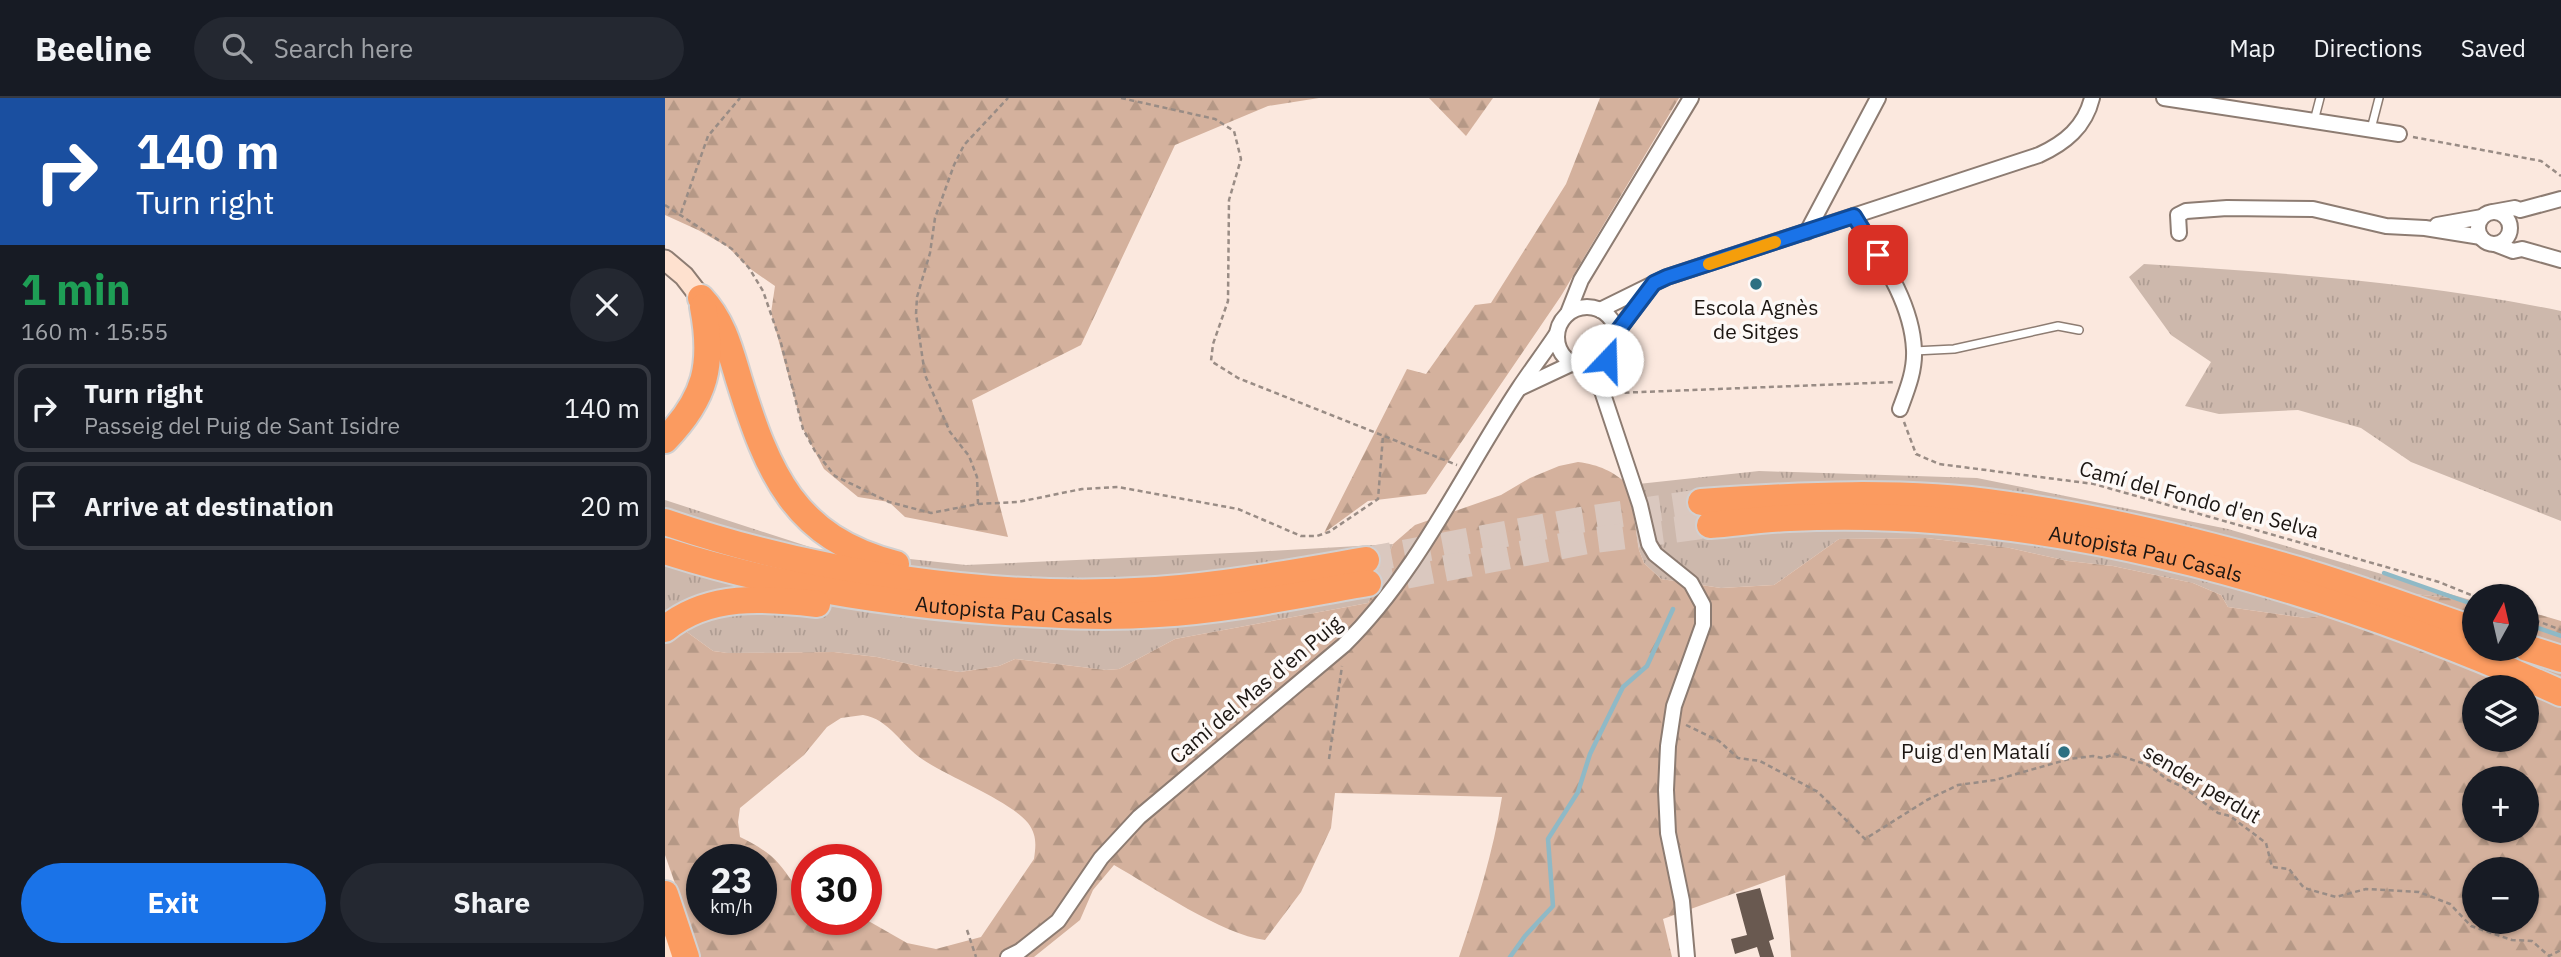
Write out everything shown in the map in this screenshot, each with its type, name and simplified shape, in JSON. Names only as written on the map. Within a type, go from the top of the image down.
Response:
[{"type":"highway","points":[[665,440],[691,410],[706,369],[708,350],[701,298]]},
{"type":"highway","points":[[701,298],[715,313],[728,343],[752,422],[781,486],[795,506],[818,528],[846,547],[872,558],[983,587]]},
{"type":"highway","name":"Autopista Pau Casals","points":[[2462,626],[2300,571],[2180,538],[2002,504],[1863,494],[1784,496],[1706,514],[1943,521],[2092,541],[2164,555],[2367,617],[2462,652]]},
{"type":"highway","name":"Autopista Pau Casals","points":[[665,522],[820,565],[873,575],[983,587],[1083,593],[1156,590],[1260,579],[1367,572],[1205,610],[1112,616],[1051,615],[867,598],[766,578],[665,551]]},
{"type":"highway","points":[[665,629],[705,606],[755,599],[1003,623],[1051,615]]},
{"type":"highway","points":[[2539,652],[2561,659]]},
{"type":"highway","name":"Autopista Pau Casals","points":[[2486,662],[2561,693]]},
{"type":"highway","points":[[665,894],[686,957]]},
{"type":"main road","points":[[665,260],[684,276],[701,298]]},
{"type":"main road","points":[[665,946],[670,957]]},
{"type":"street","points":[[1605,362],[1586,368],[1571,364],[1560,352],[1556,335],[1581,280],[1691,98]]},
{"type":"street","points":[[1807,232],[1878,98]]},
{"type":"street","points":[[1568,313],[1594,308],[1654,283],[2039,155],[2060,144],[2079,128],[2090,109],[2092,98]]},
{"type":"street","points":[[2164,98],[2399,134]]},
{"type":"street","points":[[2425,228],[2515,208],[2520,210],[2561,199]]},
{"type":"street","points":[[2179,233],[2178,215],[2186,211],[2227,208],[2313,209],[2386,226],[2425,228],[2481,237]]},
{"type":"street","points":[[2495,244],[2508,236],[2509,226],[2520,210]]},
{"type":"street","points":[[2487,215],[2503,215],[2517,245],[2522,249],[2561,260]]},
{"type":"street","points":[[2487,215],[2478,231],[2481,237],[2487,242],[2513,251],[2522,249]]},
{"type":"street","points":[[1854,216],[1895,283],[1907,315],[1914,351],[1910,382],[1900,409]]},
{"type":"street","points":[[1581,280],[1594,308],[1610,318],[1617,332],[1616,347],[1605,362],[1602,391]]},
{"type":"street","points":[[1617,332],[1654,283]]},
{"type":"street","name":"Camí del Mas d'en Puig","points":[[1008,957],[1030,944],[1058,921],[1101,858],[1139,817],[1363,627],[1429,538],[1518,388],[1556,335]]},
{"type":"street","points":[[1518,388],[1571,364]]},
{"type":"street","points":[[1586,368],[1602,391],[1649,544],[1655,554],[1691,583],[1703,605],[1703,625],[1674,706],[1668,746],[1668,833],[1682,901],[1687,957]]},
{"type":"lane","points":[[2314,122],[2320,98]]},
{"type":"lane","points":[[2370,130],[2379,98]]},
{"type":"lane","points":[[1914,351],[1954,349],[2057,326],[2080,330]]},
{"type":"path","points":[[681,213],[708,136],[740,98]]},
{"type":"path","points":[[978,504],[977,477],[969,456],[950,432],[925,376],[916,314],[935,218],[954,165],[964,145],[1008,98]]},
{"type":"path","points":[[1121,98],[1215,119],[1234,131],[1241,159],[1229,200],[1228,301],[1213,344],[1211,361],[1238,378],[1470,471]]},
{"type":"path","points":[[2399,134],[2540,161],[2561,176]]},
{"type":"path","points":[[665,205],[681,213],[731,249],[749,268],[763,291],[781,343],[803,429],[815,451],[835,477],[889,502],[931,513],[978,504],[1018,502],[1082,489],[1118,487],[1238,509],[1301,536],[1317,536],[1378,499],[1383,436]]},
{"type":"path","points":[[1602,391],[1619,393],[1910,382]]},
{"type":"path","name":"Camí del Fondo d'en Selva","points":[[1900,409],[1916,454],[1938,464],[2094,484],[2439,582],[2462,591]]},
{"type":"path","points":[[2539,622],[2561,630]]},
{"type":"path","points":[[1329,758],[1345,645]]},
{"type":"path","name":"sender perdut","points":[[1674,706],[1679,722],[1719,741],[1738,758],[1760,761],[1818,792],[1864,839],[1927,800],[1958,785],[1994,780],[2069,758],[2103,758],[2115,754],[2148,765],[2218,813],[2230,816],[2266,843],[2271,867],[2289,869],[2304,888],[2336,897],[2366,889],[2419,892],[2450,904],[2471,926],[2512,940],[2532,941],[2549,956],[2561,950]]},
{"type":"path","points":[[967,930],[976,957]]},
{"type":"green space","points":[[665,98],[1319,98],[1268,106],[1175,145],[1081,345],[972,400],[1008,537],[905,517],[889,502],[858,497],[824,469],[803,429],[771,313],[775,286],[749,268],[728,247],[665,215]]},
{"type":"green space","points":[[1429,98],[1493,98],[1466,136]]},
{"type":"green space","points":[[1600,98],[1679,98],[1561,296],[1426,494],[1368,501],[1324,533],[1407,369],[1426,374],[1475,305],[1491,303],[1566,184]]},
{"type":"green space","points":[[2144,264],[2301,275],[2405,286],[2561,311],[2561,521],[2411,462],[2361,428],[2298,410],[2219,414],[2185,406],[2211,362],[2171,335],[2129,277]]},
{"type":"green space","points":[[1578,462],[1611,472],[1629,485],[1639,550],[1644,563],[1661,579],[1721,588],[1774,585],[1839,539],[1926,538],[2010,548],[2068,561],[2113,566],[2193,583],[2221,595],[2228,607],[2306,618],[2337,613],[2397,592],[2462,600],[2462,662],[2539,662],[2539,615],[2561,621],[2561,957],[1791,957],[1785,875],[1663,919],[1672,957],[1459,957],[1484,878],[1502,797],[1335,793],[1331,828],[1301,892],[1265,940],[1209,920],[1114,865],[1093,890],[1080,920],[1034,957],[701,957],[693,935],[777,935],[777,862],[791,879],[791,935],[882,935],[882,929],[907,943],[936,949],[981,937],[1034,859],[1035,840],[1031,827],[1019,814],[922,759],[888,727],[863,715],[841,718],[827,727],[804,755],[740,808],[740,837],[754,844],[686,844],[686,914],[665,855],[665,616],[713,651],[728,653],[834,652],[960,672],[999,666],[1015,659],[1106,670],[1119,669],[1175,639],[1368,603],[1393,544],[1415,525],[1501,495],[1530,478],[1559,466]]},
{"type":"green space","points":[[1759,471],[1977,478],[2228,529],[2462,600],[2397,592],[2337,613],[2306,618],[2228,607],[2221,595],[2193,583],[2113,566],[2068,561],[2010,548],[1926,538],[1839,539],[1774,585],[1721,588],[1661,579],[1644,563],[1639,550],[1629,485]]},
{"type":"green space","points":[[665,500],[816,549],[966,565],[1393,544],[1368,603],[1175,639],[1119,669],[1106,670],[1015,659],[999,666],[960,672],[834,652],[713,651],[665,616]]},
{"type":"building","points":[[1760,888],[1774,939],[1769,941],[1774,957],[1760,957],[1757,947],[1735,954],[1731,939],[1747,935],[1736,894]]},
{"type":"waterway","points":[[2384,573],[2462,600]]},
{"type":"waterway","points":[[1510,957],[1553,906],[1548,839],[1578,792],[1590,754],[1623,687],[1647,666],[1673,609]]},
{"type":"waterway","points":[[2539,628],[2561,636]]},
{"type":"tunnel","points":[[1366,560],[1580,520],[1701,502]]},
{"type":"tunnel","points":[[1368,583],[1588,541],[1710,525]]},
{"type":"slow traffic","points":[[1709,264],[1775,242]]},
{"type":"place","name":"Escola Agnès de Sitges","points":[[1756,284]]},
{"type":"place","name":"Puig d'en Matalí","points":[[2064,752]]},
{"type":"route","points":[[1607,360],[1616,347],[1617,332],[1654,283],[1667,277],[1854,216],[1878,255]]}]
